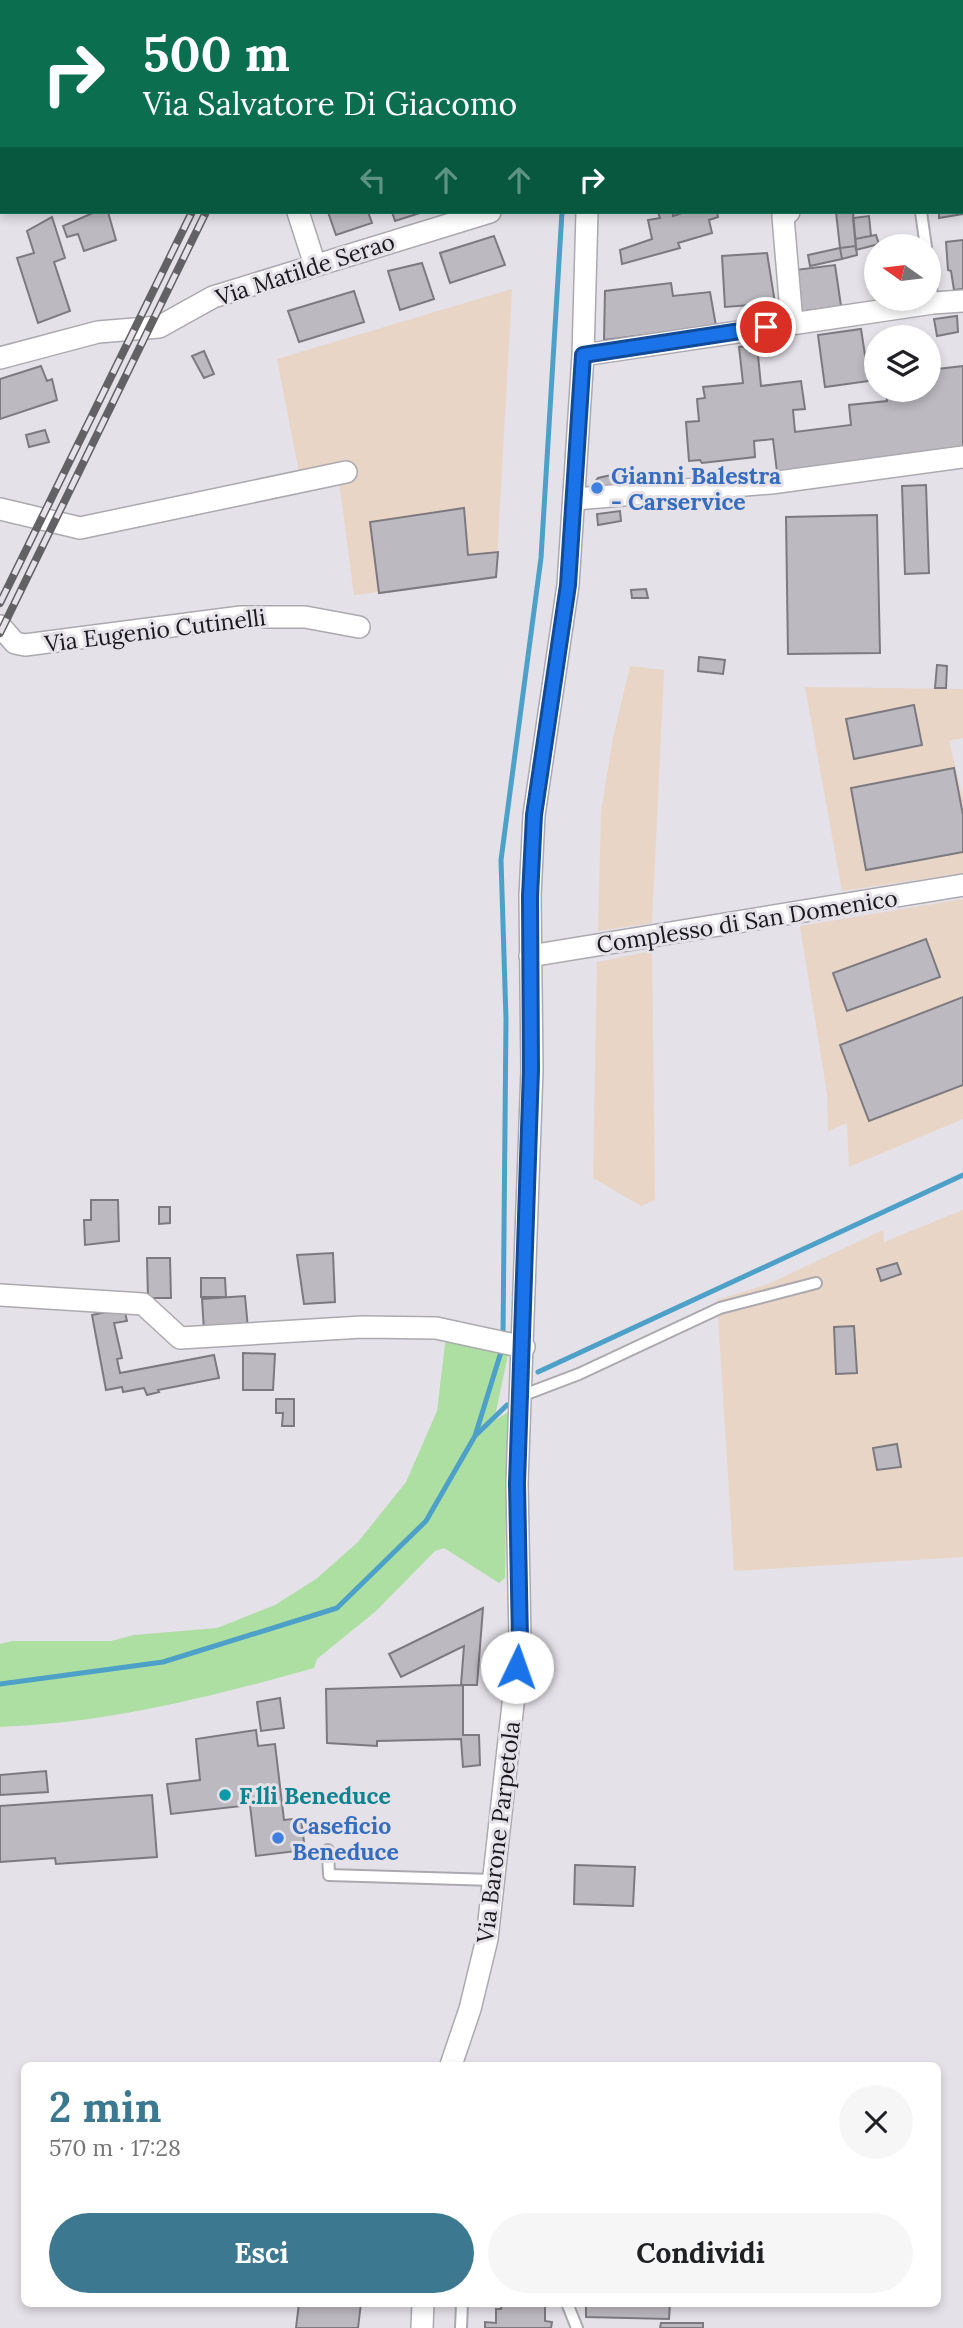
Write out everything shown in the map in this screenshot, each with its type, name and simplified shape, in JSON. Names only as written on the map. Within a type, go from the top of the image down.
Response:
[{"type":"street","points":[[299,214],[315,265]]},
{"type":"street","name":"Via Matilde Serao","points":[[0,358],[89,334],[159,327],[213,297],[315,265],[454,216],[472,214]]},
{"type":"street","name":"Via Barone Parpetola","points":[[451,2062],[470,2009],[486,1939],[520,1641],[517,1573],[531,1070],[530,956],[534,815],[566,605],[583,355],[587,214]]},
{"type":"street","points":[[787,214],[783,217],[792,323]]},
{"type":"street","points":[[942,303],[963,302]]},
{"type":"street","points":[[583,355],[870,312]]},
{"type":"street","points":[[575,499],[771,483],[963,457]]},
{"type":"street","points":[[0,509],[80,528],[346,472]]},
{"type":"street","name":"Via Eugenio Cutinelli","points":[[0,626],[15,643],[25,645],[242,617],[305,617],[359,627]]},
{"type":"street","name":"Complesso di San Domenico","points":[[530,956],[963,885]]},
{"type":"street","points":[[0,1295],[143,1304],[180,1338],[362,1327],[436,1328],[524,1347]]},
{"type":"street","points":[[422,2328],[423,2307]]},
{"type":"lane","points":[[921,214],[924,234]]},
{"type":"lane","points":[[521,1396],[579,1374],[720,1308],[816,1283]]},
{"type":"lane","points":[[328,1850],[329,1875],[493,1880]]},
{"type":"lane","points":[[461,2328],[462,2307]]},
{"type":"lane","points":[[569,2307],[577,2328]]},
{"type":"shaded area","points":[[512,289],[496,577],[354,595],[339,481],[302,488],[277,359]]},
{"type":"shaded area","points":[[630,666],[664,670],[652,923],[598,931],[601,812],[613,738]]},
{"type":"shaded area","points":[[805,687],[963,689],[963,738],[949,741],[963,798],[963,873],[842,891]]},
{"type":"shaded area","points":[[963,899],[963,1119],[849,1167],[847,1123],[828,1131],[827,1094],[800,926]]},
{"type":"shaded area","points":[[652,951],[655,1200],[641,1206],[593,1178],[597,962]]},
{"type":"shaded area","points":[[963,1210],[963,1557],[734,1571],[717,1300],[768,1284],[883,1230],[884,1242]]},
{"type":"green space","points":[[446,1336],[508,1355],[494,1421],[508,1412],[505,1578],[499,1583],[444,1548],[435,1551],[376,1611],[317,1659],[314,1668],[158,1707],[80,1720],[0,1727],[0,1644],[12,1641],[111,1641],[134,1635],[217,1628],[275,1605],[316,1579],[358,1542],[406,1482],[437,1411]]},
{"type":"building","points":[[90,214],[109,214],[116,240],[84,251],[78,234],[67,237],[63,226]]},
{"type":"building","points":[[329,214],[369,214],[372,223],[336,235]]},
{"type":"building","points":[[393,214],[417,214],[395,221]]},
{"type":"building","points":[[659,214],[717,214],[718,217],[709,220],[712,233],[678,243],[680,248],[622,264],[620,250],[652,239],[648,220],[660,218]]},
{"type":"building","points":[[836,214],[853,214],[856,246],[840,248]]},
{"type":"building","points":[[939,214],[963,214],[939,218]]},
{"type":"building","points":[[869,216],[871,234],[855,239],[853,218]]},
{"type":"building","points":[[52,217],[65,258],[54,262],[70,311],[38,323],[17,258],[34,253],[27,231]]},
{"type":"building","points":[[494,236],[505,265],[450,283],[440,253]]},
{"type":"building","points":[[864,237],[864,248],[856,250],[855,239]]},
{"type":"building","points":[[963,240],[963,289],[954,290],[951,271],[948,270],[946,242]]},
{"type":"building","points":[[856,246],[857,255],[842,259],[840,248]]},
{"type":"building","points":[[840,248],[842,259],[810,266],[808,255]]},
{"type":"building","points":[[767,253],[775,303],[725,307],[722,256]]},
{"type":"building","points":[[422,263],[434,299],[400,310],[388,271]]},
{"type":"building","points":[[835,265],[841,306],[799,312],[795,270]]},
{"type":"building","points":[[671,283],[673,296],[710,292],[716,326],[604,340],[605,291]]},
{"type":"building","points":[[354,291],[364,322],[299,342],[288,311]]},
{"type":"building","points":[[957,316],[958,332],[941,335],[941,325],[935,325],[934,319]]},
{"type":"building","points":[[861,329],[864,382],[825,387],[818,335]]},
{"type":"building","points":[[757,345],[761,386],[801,381],[805,409],[793,410],[795,432],[851,425],[849,405],[941,402],[941,369],[963,366],[963,451],[777,472],[773,439],[754,441],[755,457],[702,463],[700,460],[689,461],[686,422],[699,421],[697,399],[705,398],[703,387],[743,383],[739,347]]},
{"type":"building","points":[[204,351],[214,374],[204,378],[192,356]]},
{"type":"building","points":[[41,366],[47,381],[52,379],[57,400],[0,419],[0,379]]},
{"type":"building","points":[[45,430],[49,442],[29,447],[26,435]]},
{"type":"building","points":[[625,472],[627,483],[603,489],[594,483],[598,478]]},
{"type":"building","points":[[926,485],[929,573],[905,574],[902,486]]},
{"type":"building","points":[[464,508],[468,555],[498,552],[496,577],[379,593],[370,522]]},
{"type":"building","points":[[620,511],[621,521],[598,525],[597,514]]},
{"type":"building","points":[[877,515],[880,653],[788,654],[786,517]]},
{"type":"building","points":[[646,589],[648,598],[632,598],[631,590]]},
{"type":"building","points":[[699,657],[725,660],[723,674],[698,671]]},
{"type":"building","points":[[937,665],[947,666],[946,688],[935,688]]},
{"type":"building","points":[[914,705],[922,745],[854,759],[846,719]]},
{"type":"building","points":[[954,768],[963,815],[963,852],[866,870],[851,788]]},
{"type":"building","points":[[926,939],[940,977],[847,1011],[833,973]]},
{"type":"building","points":[[963,997],[963,1085],[869,1121],[840,1045]]},
{"type":"building","points":[[91,1200],[118,1200],[119,1241],[85,1245],[84,1220],[91,1220]]},
{"type":"building","points":[[159,1207],[170,1207],[170,1223],[159,1224]]},
{"type":"building","points":[[333,1253],[335,1302],[304,1304],[297,1255]]},
{"type":"building","points":[[147,1258],[170,1258],[171,1298],[148,1298]]},
{"type":"building","points":[[897,1263],[901,1274],[881,1281],[877,1269]]},
{"type":"building","points":[[201,1278],[225,1278],[226,1297],[201,1297]]},
{"type":"building","points":[[245,1296],[248,1329],[204,1331],[202,1299]]},
{"type":"building","points":[[124,1308],[127,1321],[114,1323],[122,1358],[117,1359],[120,1373],[214,1355],[219,1378],[158,1390],[159,1392],[147,1395],[144,1388],[123,1392],[122,1387],[106,1390],[92,1315]]},
{"type":"building","points":[[854,1326],[857,1373],[836,1374],[834,1327]]},
{"type":"building","points":[[243,1353],[275,1354],[273,1390],[243,1390]]},
{"type":"building","points":[[276,1399],[294,1399],[294,1426],[282,1426],[283,1413],[276,1413]]},
{"type":"building","points":[[897,1444],[901,1467],[877,1470],[873,1448]]},
{"type":"building","points":[[483,1608],[477,1685],[461,1685],[464,1646],[401,1677],[389,1654]]},
{"type":"building","points":[[463,1685],[463,1735],[479,1735],[480,1765],[463,1767],[461,1739],[377,1741],[377,1746],[327,1743],[326,1689]]},
{"type":"building","points":[[280,1698],[284,1728],[261,1731],[257,1702]]},
{"type":"building","name":"F.lli Beneduce","points":[[256,1730],[258,1746],[275,1744],[284,1820],[301,1818],[305,1850],[256,1856],[250,1805],[171,1814],[167,1784],[200,1780],[196,1739]]},
{"type":"building","points":[[46,1771],[48,1792],[0,1795],[0,1775]]},
{"type":"building","points":[[152,1795],[157,1857],[56,1864],[55,1858],[0,1862],[0,1806]]},
{"type":"building","points":[[575,1865],[635,1867],[633,1906],[574,1904]]},
{"type":"building","points":[[299,2307],[361,2307],[358,2328],[296,2328]]},
{"type":"building","points":[[545,2307],[545,2321],[552,2322],[551,2328],[485,2328],[485,2322],[496,2323],[496,2309]]},
{"type":"building","points":[[586,2307],[670,2307],[669,2319],[586,2317]]},
{"type":"building","points":[[661,2323],[703,2323],[703,2328],[660,2328]]},
{"type":"waterway","points":[[503,1337],[506,1019],[501,860],[541,558],[562,214]]},
{"type":"waterway","points":[[538,1372],[963,1175]]},
{"type":"waterway","points":[[0,1684],[163,1662],[337,1608],[426,1521],[475,1436],[501,1352]]},
{"type":"waterway","points":[[477,1434],[507,1405]]},
{"type":"railway","points":[[0,603],[191,214]]},
{"type":"railway","points":[[0,633],[205,214]]},
{"type":"place","name":"Gianni Balestra - Carservice","points":[[597,488]]},
{"type":"place","name":"F.lli Beneduce","points":[[225,1795]]},
{"type":"place","name":"Caseficio Beneduce","points":[[278,1838]]},
{"type":"route","points":[[517,1667],[520,1641],[517,1483],[524,1347],[531,1070],[530,896],[534,815],[545,756],[568,585],[583,355],[766,327]]}]
